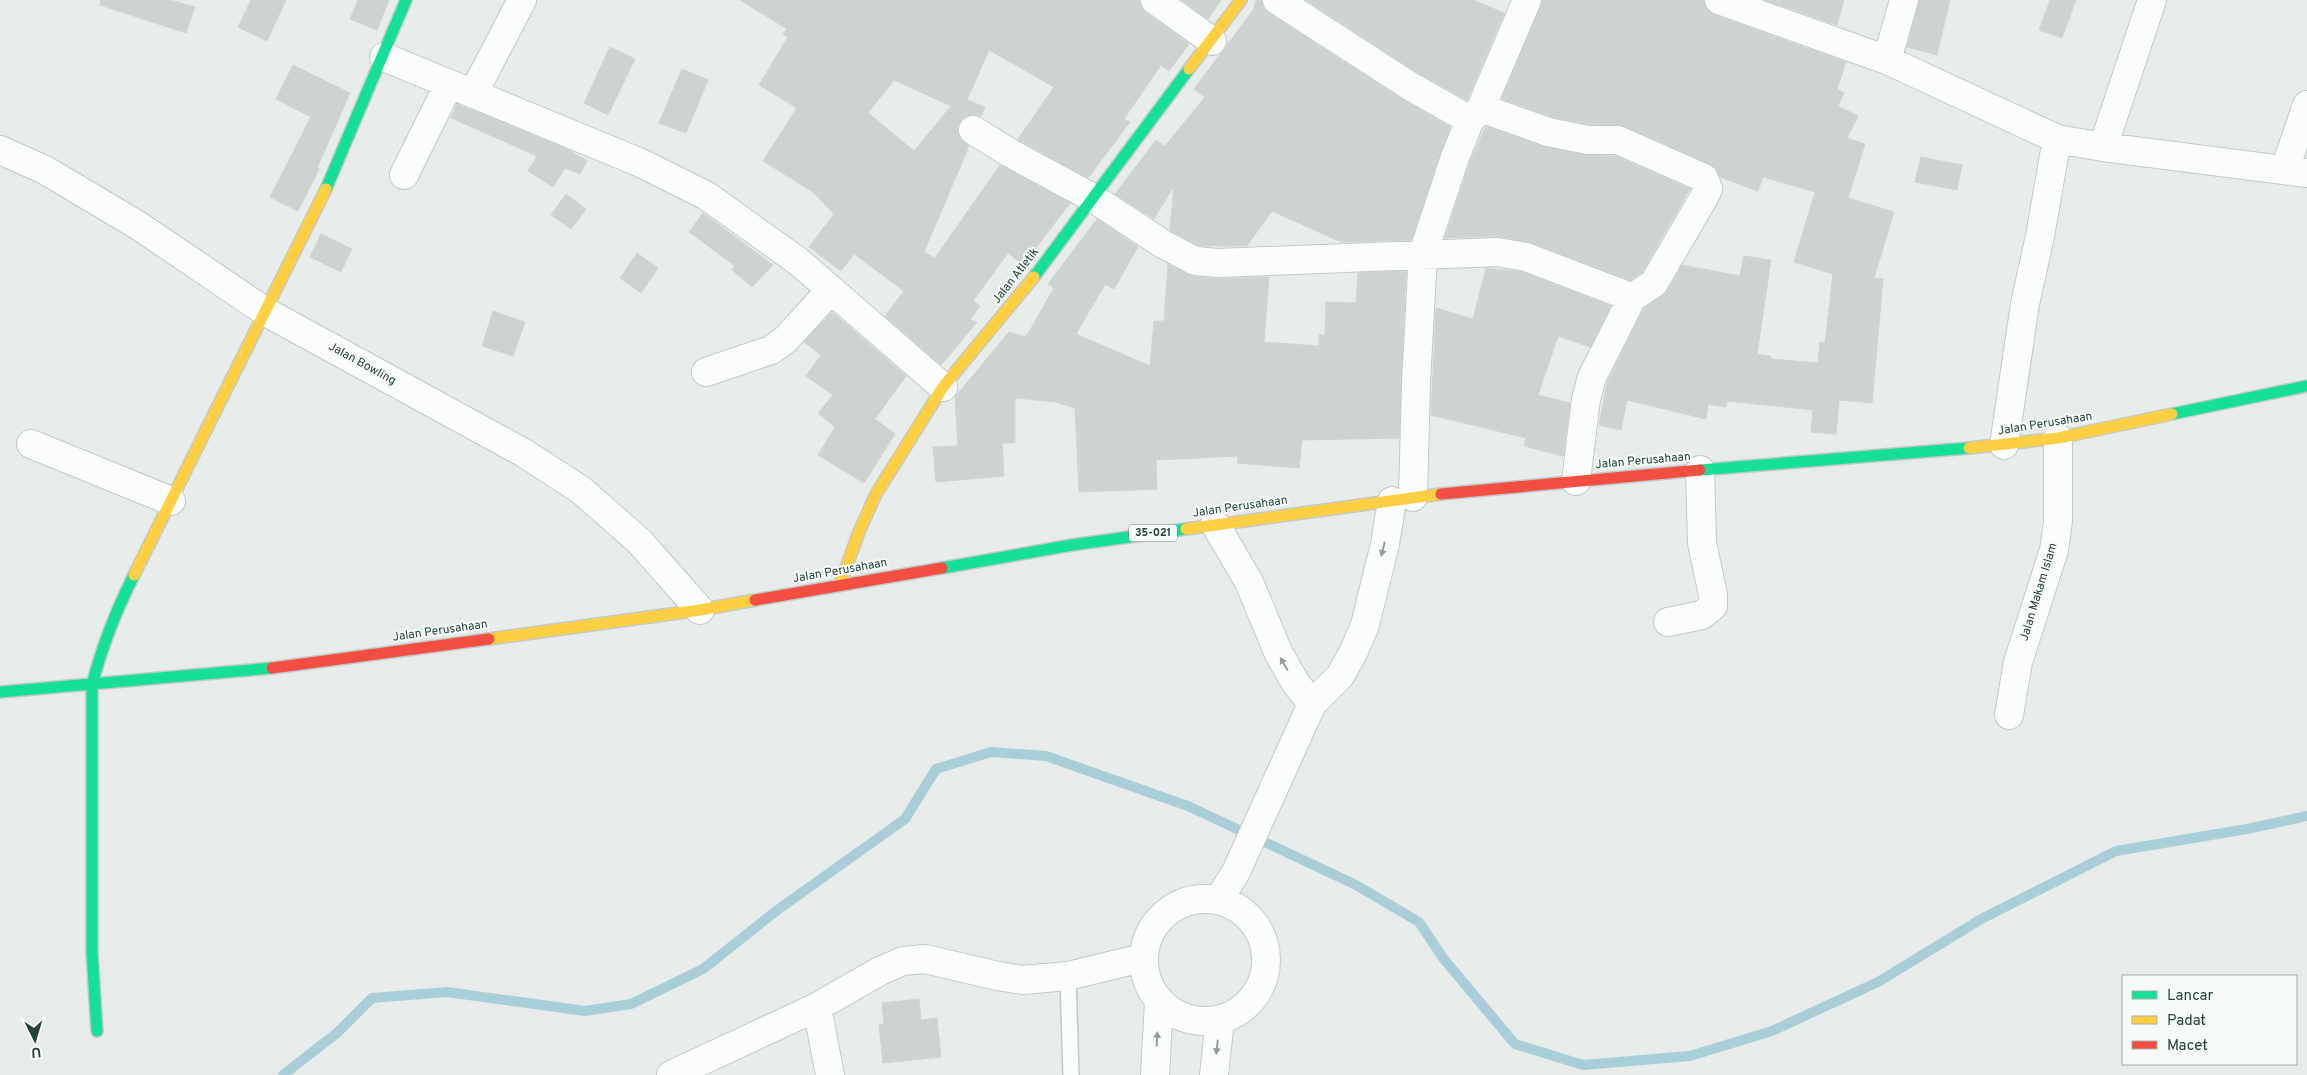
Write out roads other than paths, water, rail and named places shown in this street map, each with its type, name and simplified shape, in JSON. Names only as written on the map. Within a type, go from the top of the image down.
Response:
[{"type":"main road","points":[[97,1031],[92,952],[92,686],[101,649],[115,612],[333,175],[384,57],[406,0]]},
{"type":"main road","name":"Jalan Atletik","points":[[840,584],[859,532],[876,494],[944,387],[1024,290],[1241,0]]},
{"type":"main road","name":"Jalan Perusahaan","points":[[0,692],[92,686],[288,666],[700,610],[840,584],[1072,545],[1403,499],[1576,481],[2004,445],[2058,438],[2307,386]]},
{"type":"street","points":[[404,175],[522,0]]},
{"type":"street","points":[[1155,0],[1212,40]]},
{"type":"street","points":[[1277,0],[1410,86],[1476,114],[1588,140],[1618,140],[1704,178],[1708,189],[1703,200],[1654,283],[1629,300],[1592,378],[1586,399],[1576,481]]},
{"type":"street","points":[[1218,899],[1236,872],[1312,704],[1340,676],[1354,651],[1365,625],[1385,544],[1403,499],[1416,384],[1423,254],[1455,157],[1527,0]]},
{"type":"street","points":[[1719,0],[1887,60],[2057,139],[2104,147],[2296,171],[2307,106]]},
{"type":"street","points":[[1887,60],[1904,0]]},
{"type":"street","points":[[2104,147],[2152,0]]},
{"type":"street","points":[[384,57],[641,163],[706,196],[799,262],[830,291],[944,387]]},
{"type":"street","points":[[974,130],[1010,153],[1093,198],[1163,244],[1195,261],[1218,264],[1423,254],[1510,253],[1559,268],[1623,294],[1629,300]]},
{"type":"street","points":[[2004,445],[2025,304],[2040,236],[2057,139]]},
{"type":"street","name":"Jalan Bowling","points":[[0,150],[45,170],[139,226],[266,312],[524,452],[581,490],[639,541],[700,610]]},
{"type":"street","points":[[706,372],[771,350],[785,340],[830,291]]},
{"type":"street","name":"Jalan Makam Islam","points":[[2009,715],[2018,662],[2054,550],[2058,521],[2058,438]]},
{"type":"street","points":[[31,444],[170,501]]},
{"type":"street","points":[[1668,622],[1702,615],[1707,613],[1712,606],[1713,595],[1702,543],[1700,470]]},
{"type":"street","points":[[1215,524],[1250,582],[1279,654],[1295,682],[1312,704]]},
{"type":"street","points":[[1196,899],[1218,899],[1233,904],[1255,924],[1262,937],[1266,951],[1266,966],[1256,994],[1246,1005],[1234,1014],[1220,1019],[1204,1021],[1188,1019],[1172,1012],[1159,1002],[1147,982],[1142,958],[1147,937],[1158,918],[1176,905],[1196,899]]},
{"type":"street","points":[[671,1075],[817,1007],[880,970],[903,961],[925,959],[1023,980],[1068,976],[1142,958]]},
{"type":"street","points":[[1155,1075],[1159,1002]]},
{"type":"street","points":[[817,1007],[830,1075]]},
{"type":"street","points":[[1214,1075],[1220,1019]]},
{"type":"lane","points":[[1068,976],[1072,1075]]},
{"type":"waterway","points":[[283,1075],[337,1033],[372,998],[447,992],[585,1011],[631,1004],[703,969],[776,911],[905,819],[936,769],[991,752],[1046,756],[1188,806],[1356,885],[1419,922],[1443,958],[1515,1044],[1583,1065],[1690,1056],[1772,1031],[1878,982],[1983,918],[2116,851],[2247,829],[2307,816]]}]
